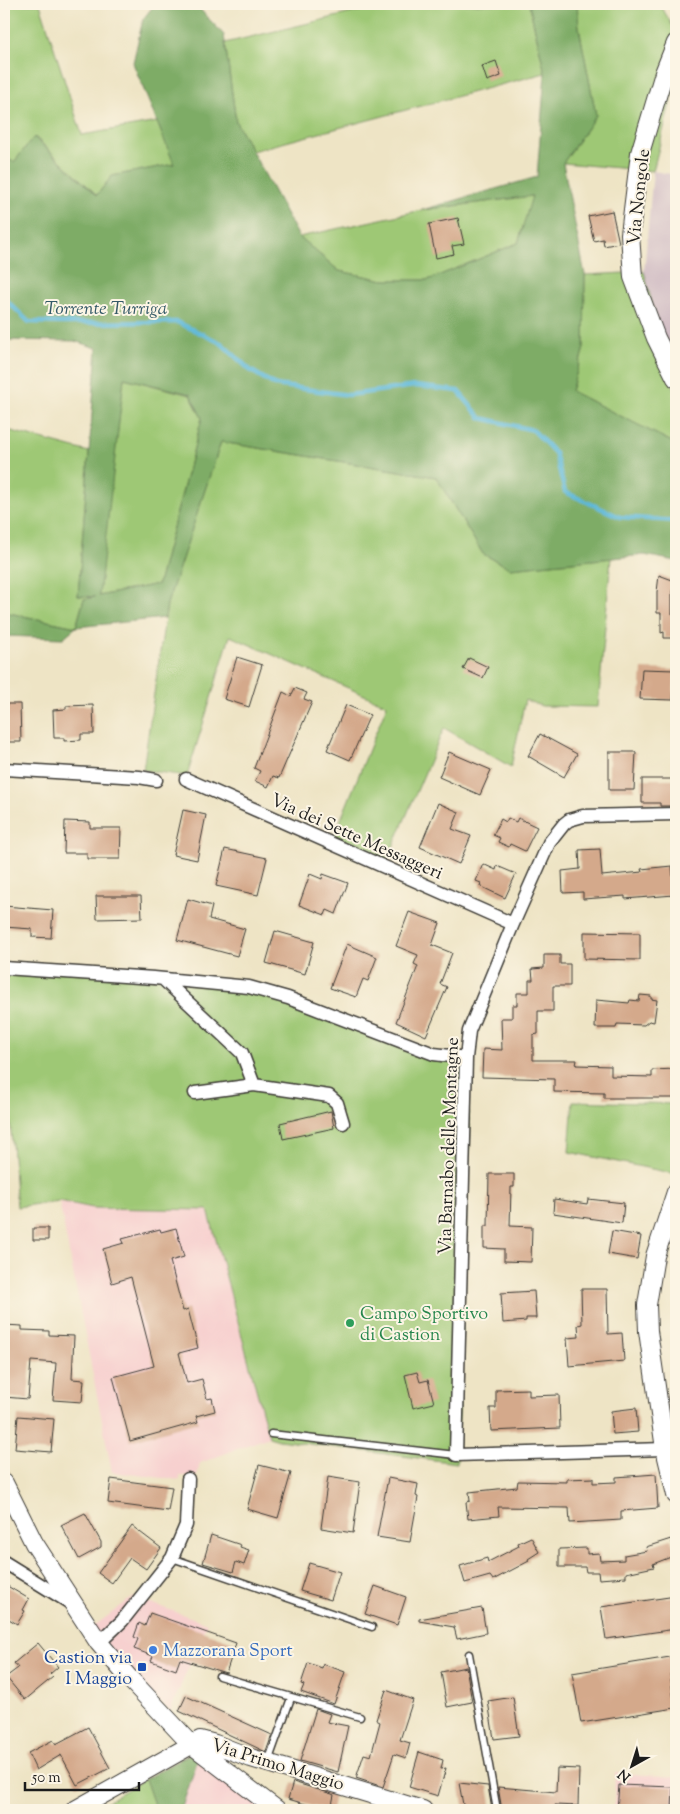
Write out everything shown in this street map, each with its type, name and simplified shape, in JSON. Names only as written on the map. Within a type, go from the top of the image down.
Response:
[{"type":"street","name":"Via Nongole","points":[[676,43],[664,73],[640,153],[630,234],[633,277],[656,338],[676,378]]},
{"type":"street","points":[[4,769],[139,777],[156,780]]},
{"type":"street","name":"Via dei Sette Messaggeri","points":[[186,779],[513,924]]},
{"type":"street","name":"Via Barnabo delle Montagne","points":[[456,1455],[466,1058],[469,1030],[549,843],[559,829],[569,820],[588,816],[676,814]]},
{"type":"street","points":[[4,968],[249,987],[270,992],[434,1054],[466,1058]]},
{"type":"street","points":[[163,979],[242,1053],[254,1085]]},
{"type":"street","points":[[195,1093],[254,1085],[329,1096],[337,1103],[343,1122]]},
{"type":"street","points":[[676,1192],[655,1256],[647,1305],[648,1331],[665,1449],[676,1495]]},
{"type":"street","points":[[456,1455],[665,1449]]},
{"type":"street","points":[[99,1643],[122,1621],[172,1558],[186,1525],[188,1479]]},
{"type":"street","points":[[4,1484],[34,1543],[99,1643],[191,1744],[277,1810]]},
{"type":"street","points":[[4,1562],[74,1605]]},
{"type":"street","name":"Via Primo Maggio","points":[[191,1744],[200,1740],[268,1763],[423,1810]]},
{"type":"street","points":[[75,1810],[191,1744]]},
{"type":"lane","points":[[271,1434],[456,1455]]},
{"type":"lane","points":[[172,1558],[372,1626]]},
{"type":"lane","points":[[468,1654],[498,1810]]},
{"type":"lane","points":[[219,1676],[360,1717]]},
{"type":"lane","points":[[268,1763],[291,1698]]},
{"type":"shaded area","points":[[653,171],[676,175],[676,398],[644,272]]},
{"type":"shaded area","points":[[59,1201],[93,1208],[208,1210],[269,1437],[200,1463],[197,1476],[180,1476],[180,1480],[112,1472]]},
{"type":"shaded area","points":[[133,1597],[207,1623],[170,1711],[85,1633]]},
{"type":"shaded area","points":[[202,1747],[269,1810],[181,1810]]},
{"type":"shaded area","points":[[615,1773],[676,1777],[676,1810],[614,1810]]},
{"type":"green space","points":[[4,4],[40,4],[82,135],[157,122],[175,164],[112,176],[97,195],[35,137],[14,162],[4,158]]},
{"type":"green space","points":[[155,4],[195,4],[224,35],[236,122],[299,237],[339,271],[384,280],[428,280],[518,243],[532,196],[422,210],[537,177],[545,73],[529,4],[577,4],[579,28],[596,115],[563,163],[585,275],[584,348],[571,391],[676,444],[676,561],[644,555],[510,568],[483,554],[436,477],[221,442],[167,604],[165,618],[76,627],[84,599],[95,597],[78,596],[97,348],[74,341],[4,340],[4,158],[14,162],[34,137],[97,195],[112,176],[174,164],[133,63],[143,19]],"holes":[[[124,378],[190,394],[202,418],[158,584],[99,596]]]},
{"type":"green space","points":[[389,4],[529,4],[545,73],[252,151],[236,122],[225,43]]},
{"type":"green space","points":[[577,4],[660,4],[676,32],[676,80],[653,171],[563,163],[596,115],[579,28]]},
{"type":"green space","points":[[533,196],[518,243],[428,280],[384,280],[339,271],[299,237],[422,210]]},
{"type":"green space","points":[[644,272],[676,398],[676,444],[571,391],[584,348],[585,275]]},
{"type":"green space","points":[[124,378],[190,395],[202,418],[158,584],[84,599],[76,627],[4,612],[4,429],[89,452],[78,596],[98,596]]},
{"type":"green space","points":[[221,442],[436,477],[483,554],[510,568],[611,558],[598,707],[542,706],[525,700],[511,767],[444,728],[383,870],[331,844],[387,705],[230,636],[187,776],[143,770],[167,604]]},
{"type":"green space","points":[[4,612],[76,627],[63,638],[4,636]]},
{"type":"green space","name":"Campo Sportivo di Castion","points":[[4,966],[250,986],[434,1054],[461,1067],[470,1126],[457,1463],[279,1440],[269,1437],[208,1210],[93,1208],[59,1201],[17,1207],[6,1068],[4,1068]]},
{"type":"green space","points":[[573,1101],[676,1104],[676,1174],[569,1152]]},
{"type":"green space","points":[[202,1747],[181,1810],[156,1810],[145,1779]]},
{"type":"green space","points":[[145,1779],[156,1810],[92,1810]]},
{"type":"building","points":[[496,61],[501,76],[487,81],[482,66]]},
{"type":"building","points":[[612,211],[619,243],[604,246],[603,239],[594,241],[588,216]]},
{"type":"building","points":[[458,218],[464,244],[452,246],[454,254],[436,258],[429,224]]},
{"type":"building","points":[[659,575],[675,581],[672,591],[672,614],[676,614],[676,638],[664,638],[664,632],[661,633],[661,613],[657,613]]},
{"type":"building","points":[[237,657],[262,665],[249,707],[224,699]]},
{"type":"building","points":[[469,658],[488,667],[483,678],[463,669]]},
{"type":"building","points":[[642,669],[675,670],[673,700],[640,699]]},
{"type":"building","points":[[295,688],[307,693],[304,699],[312,702],[279,778],[273,776],[268,787],[255,781],[260,771],[254,768],[283,692],[291,696]]},
{"type":"building","points":[[4,704],[20,704],[21,742],[4,742]]},
{"type":"building","points":[[93,705],[94,734],[81,734],[81,740],[64,741],[64,738],[54,738],[53,710],[66,709],[66,706]]},
{"type":"building","points":[[346,705],[370,715],[350,760],[327,750]]},
{"type":"building","points":[[540,734],[577,754],[564,777],[528,756]]},
{"type":"building","points":[[449,752],[491,770],[480,795],[439,777]]},
{"type":"building","points":[[609,752],[636,752],[634,790],[609,790]]},
{"type":"building","points":[[642,779],[676,779],[676,806],[660,806],[660,803],[642,803]]},
{"type":"building","points":[[438,803],[459,812],[452,829],[471,836],[459,864],[420,847]]},
{"type":"building","points":[[183,810],[206,815],[197,860],[173,855]]},
{"type":"building","points":[[508,818],[516,822],[518,818],[537,827],[525,851],[510,844],[509,847],[498,842],[500,838],[493,835],[501,819],[506,822]]},
{"type":"building","points":[[65,821],[90,822],[90,828],[121,828],[120,859],[87,859],[87,853],[64,853]]},
{"type":"building","points":[[225,849],[267,858],[258,895],[216,886]]},
{"type":"building","points":[[600,849],[602,876],[642,872],[641,869],[672,866],[674,895],[625,899],[625,896],[583,899],[583,892],[563,893],[562,871],[580,869],[579,850]]},
{"type":"building","points":[[483,864],[496,870],[497,866],[516,874],[505,898],[480,886],[481,883],[476,881]]},
{"type":"building","points":[[310,874],[322,879],[323,874],[348,883],[336,914],[327,910],[325,915],[299,905]]},
{"type":"building","points":[[96,896],[141,896],[142,918],[97,919]]},
{"type":"building","points":[[188,899],[212,906],[209,919],[245,929],[237,956],[177,940]]},
{"type":"building","points":[[4,906],[53,910],[51,938],[32,937],[32,929],[4,927]]},
{"type":"building","points":[[409,912],[440,923],[432,945],[452,953],[440,984],[447,987],[426,1036],[396,1022],[418,966],[414,964],[418,955],[396,946]]},
{"type":"building","points":[[275,931],[314,942],[305,974],[266,963]]},
{"type":"building","points":[[584,932],[640,933],[640,960],[584,959]]},
{"type":"building","points":[[347,944],[377,957],[368,981],[363,979],[356,997],[330,988]]},
{"type":"building","points":[[544,955],[560,955],[560,964],[570,964],[570,986],[553,986],[553,1011],[538,1011],[538,1034],[533,1035],[533,1060],[577,1060],[576,1065],[611,1066],[611,1076],[652,1077],[652,1070],[676,1069],[676,1098],[604,1098],[604,1093],[554,1092],[554,1079],[482,1077],[483,1049],[502,1050],[501,1018],[512,1018],[512,1005],[517,1005],[517,993],[529,993],[529,980],[533,980],[532,969],[544,968]]},
{"type":"building","points":[[640,995],[651,996],[651,999],[657,1000],[654,1022],[649,1021],[644,1025],[617,1024],[616,1028],[595,1028],[596,1000],[629,1003],[630,1000],[639,1001]]},
{"type":"building","points":[[331,1111],[334,1128],[283,1139],[280,1123]]},
{"type":"building","points":[[489,1174],[514,1174],[514,1187],[511,1187],[510,1226],[532,1227],[531,1262],[504,1261],[504,1249],[484,1248],[484,1226],[488,1226]]},
{"type":"building","points":[[554,1199],[587,1204],[588,1199],[624,1203],[622,1223],[553,1213]]},
{"type":"building","points":[[33,1228],[48,1228],[48,1240],[33,1240]]},
{"type":"building","points":[[176,1228],[184,1257],[170,1261],[183,1311],[188,1309],[198,1348],[179,1353],[187,1383],[202,1379],[207,1399],[212,1398],[215,1411],[196,1416],[198,1422],[130,1441],[113,1377],[154,1366],[131,1277],[112,1283],[103,1249],[124,1243],[122,1239],[160,1229],[161,1232]]},
{"type":"building","points":[[612,1231],[641,1236],[637,1259],[608,1254]]},
{"type":"building","points":[[581,1289],[607,1289],[608,1334],[622,1333],[624,1361],[569,1366],[567,1338],[579,1337],[578,1325],[582,1324]]},
{"type":"building","points":[[534,1291],[536,1318],[503,1323],[501,1293]]},
{"type":"building","points":[[4,1325],[22,1326],[22,1330],[49,1331],[49,1335],[74,1336],[72,1379],[84,1380],[82,1402],[53,1400],[56,1363],[31,1361],[28,1399],[4,1397]]},
{"type":"building","points":[[417,1372],[420,1382],[428,1380],[434,1403],[413,1408],[405,1375]]},
{"type":"building","points":[[529,1389],[529,1396],[559,1395],[560,1428],[491,1431],[490,1408],[496,1408],[496,1390]]},
{"type":"building","points":[[636,1408],[638,1432],[613,1434],[611,1411]]},
{"type":"building","points":[[18,1416],[54,1419],[51,1452],[15,1449]]},
{"type":"building","points":[[259,1465],[291,1473],[278,1518],[247,1509]]},
{"type":"building","points":[[656,1474],[658,1508],[621,1511],[621,1520],[570,1523],[569,1508],[498,1507],[499,1516],[468,1519],[466,1502],[470,1501],[469,1492],[517,1487],[518,1481],[567,1482],[567,1479],[593,1478],[593,1483],[616,1482],[616,1477]]},
{"type":"building","points":[[328,1477],[360,1482],[353,1533],[321,1528]]},
{"type":"building","points":[[388,1478],[418,1484],[416,1496],[418,1497],[410,1542],[377,1537]]},
{"type":"building","points":[[111,1479],[172,1487],[168,1511],[108,1503]]},
{"type":"building","points":[[85,1513],[101,1542],[101,1547],[79,1559],[61,1525]]},
{"type":"building","points":[[132,1526],[161,1548],[146,1569],[130,1558],[112,1583],[98,1573]]},
{"type":"building","points":[[211,1535],[241,1545],[240,1547],[249,1550],[244,1565],[236,1562],[233,1572],[203,1563]]},
{"type":"building","points":[[531,1537],[539,1552],[528,1559],[529,1561],[493,1580],[490,1576],[465,1583],[460,1566],[487,1558],[488,1562],[519,1546],[518,1543]]},
{"type":"building","points":[[671,1539],[676,1555],[653,1564],[654,1567],[626,1573],[626,1577],[599,1579],[598,1572],[586,1572],[585,1567],[559,1567],[559,1549],[587,1548],[587,1554],[599,1553],[600,1561],[624,1560],[624,1555],[647,1551],[646,1547]]},
{"type":"building","points":[[309,1563],[340,1572],[331,1600],[300,1591]]},
{"type":"building","points":[[4,1584],[29,1599],[23,1610],[25,1611],[17,1624],[4,1616]]},
{"type":"building","points":[[375,1586],[406,1597],[397,1625],[365,1614]]},
{"type":"building","points":[[676,1596],[676,1629],[606,1639],[601,1607]]},
{"type":"building","points":[[482,1608],[486,1633],[457,1639],[454,1627],[419,1621],[419,1619]]},
{"type":"building","points":[[150,1613],[236,1643],[226,1673],[180,1659],[176,1670],[151,1661],[153,1656],[134,1649],[138,1639],[134,1637],[139,1623],[145,1626]]},
{"type":"building","points":[[38,1643],[58,1667],[50,1674],[53,1677],[25,1700],[6,1677],[18,1668],[14,1663]]},
{"type":"building","points":[[676,1656],[676,1674],[670,1674],[675,1708],[581,1723],[572,1673]]},
{"type":"building","points":[[308,1663],[322,1668],[323,1664],[345,1672],[334,1704],[301,1692],[304,1685],[301,1684]]},
{"type":"building","points":[[466,1667],[472,1702],[447,1707],[441,1672]]},
{"type":"building","points":[[386,1690],[413,1700],[400,1740],[410,1743],[406,1758],[394,1754],[383,1787],[356,1778],[364,1754],[371,1756],[380,1722],[376,1720]]},
{"type":"building","points":[[186,1696],[272,1735],[266,1752],[179,1711]]},
{"type":"building","points":[[513,1697],[519,1736],[494,1739],[488,1701]]},
{"type":"building","points":[[316,1709],[330,1714],[327,1722],[348,1726],[338,1772],[300,1761]]},
{"type":"building","points":[[88,1727],[110,1768],[77,1785],[61,1755],[36,1770],[28,1753],[53,1740],[56,1744]]},
{"type":"building","points":[[419,1752],[443,1760],[441,1769],[446,1768],[438,1796],[409,1787]]},
{"type":"building","points":[[557,1768],[579,1769],[578,1806],[527,1805],[528,1809],[502,1810],[498,1787],[556,1792]]},
{"type":"building","points":[[293,1782],[334,1795],[331,1810],[288,1799]]},
{"type":"building","points":[[459,1783],[488,1786],[492,1810],[464,1810]]},
{"type":"building","points":[[619,1785],[673,1787],[672,1810],[617,1810]]},
{"type":"waterway","name":"Torrente Turriga","points":[[4,298],[29,322],[177,322],[221,343],[250,370],[275,385],[349,395],[415,386],[458,391],[481,418],[533,430],[555,453],[565,492],[620,517],[676,521]]},
{"type":"place","name":"Campo Sportivo di Castion","points":[[350,1323]]},
{"type":"place","name":"Mazzorana Sport","points":[[153,1650]]},
{"type":"place","name":"Castion via I Maggio","points":[[142,1667]]}]
